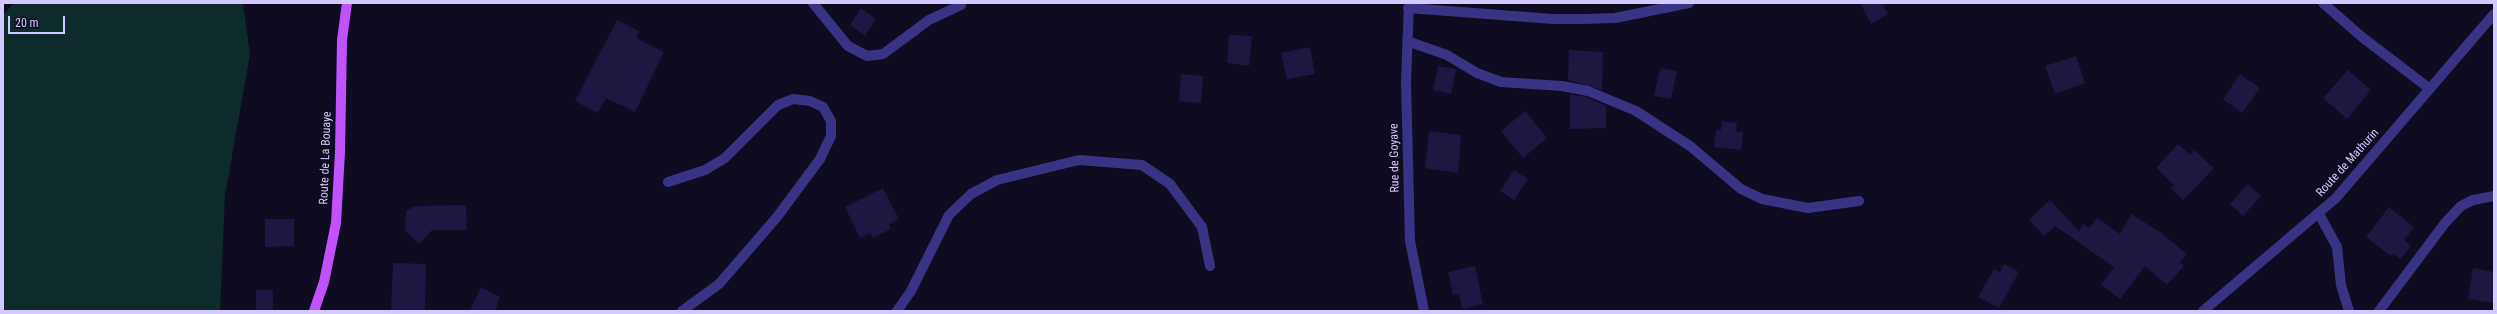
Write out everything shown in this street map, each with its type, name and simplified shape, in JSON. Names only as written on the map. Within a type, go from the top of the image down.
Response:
[{"type":"main road","name":"Route de La Bouaye","points":[[314,311],[324,282],[336,223],[340,152],[342,40],[347,3]]},
{"type":"street","points":[[813,3],[848,46],[867,56],[883,54],[929,20],[962,5]]},
{"type":"street","points":[[1408,6],[1553,19],[1584,19],[1615,18],[1690,3]]},
{"type":"street","points":[[2324,3],[2362,37],[2430,89]]},
{"type":"street","name":"Rue de Goyave","points":[[1408,6],[1407,41],[1410,241],[1424,311]]},
{"type":"street","name":"Route de Mathurin","points":[[2203,311],[2336,198],[2494,14]]},
{"type":"street","points":[[1407,41],[1447,55],[1477,73],[1501,82],[1562,86],[1588,91],[1636,111],[1690,146],[1741,190],[1762,199],[1808,208],[1859,201]]},
{"type":"street","points":[[668,182],[694,175],[726,158],[778,105],[794,99],[810,101],[823,107],[831,121],[831,136],[820,159],[777,218],[719,284],[682,311]]},
{"type":"street","points":[[897,311],[911,291],[949,215],[970,194],[997,180],[1079,160],[1142,165],[1170,184],[1202,227],[1210,266]]},
{"type":"street","points":[[2380,311],[2445,223],[2461,206],[2473,200],[2494,196]]},
{"type":"street","points":[[2319,214],[2337,247],[2341,285],[2349,311]]},
{"type":"green space","points":[[14,3],[243,3],[250,54],[225,196],[220,311],[3,311],[3,15]]},
{"type":"building","points":[[1860,3],[1882,3],[1888,14],[1871,24]]},
{"type":"building","points":[[861,8],[876,19],[865,36],[850,25]]},
{"type":"building","points":[[617,20],[639,31],[636,38],[664,52],[635,112],[606,98],[598,113],[575,101]]},
{"type":"building","points":[[1229,35],[1252,36],[1249,66],[1227,63]]},
{"type":"building","points":[[1310,47],[1315,74],[1287,79],[1281,53]]},
{"type":"building","points":[[1569,50],[1603,52],[1602,90],[1568,80]]},
{"type":"building","points":[[2076,56],[2085,83],[2055,94],[2045,66]]},
{"type":"building","points":[[1438,66],[1456,69],[1451,94],[1433,90]]},
{"type":"building","points":[[1660,68],[1677,71],[1671,99],[1654,96]]},
{"type":"building","points":[[2348,70],[2371,90],[2347,119],[2323,98]]},
{"type":"building","points":[[1181,74],[1203,76],[1201,103],[1179,101]]},
{"type":"building","points":[[2240,74],[2260,88],[2242,113],[2223,99]]},
{"type":"building","points":[[1570,94],[1586,97],[1606,106],[1606,128],[1570,129]]},
{"type":"building","points":[[1525,111],[1547,138],[1523,158],[1501,131]]},
{"type":"building","points":[[1722,121],[1737,123],[1736,132],[1743,132],[1741,150],[1714,147],[1716,130],[1721,130]]},
{"type":"building","points":[[1429,131],[1461,135],[1458,173],[1425,168]]},
{"type":"building","points":[[2178,144],[2190,155],[2194,150],[2214,168],[2183,200],[2171,188],[2174,185],[2156,168]]},
{"type":"building","points":[[1514,170],[1528,179],[1514,200],[1500,191]]},
{"type":"building","points":[[2247,184],[2261,196],[2243,216],[2230,204]]},
{"type":"building","points":[[883,188],[899,219],[889,224],[891,229],[873,238],[870,233],[860,238],[845,207]]},
{"type":"building","points":[[2050,200],[2079,231],[2083,224],[2089,228],[2097,218],[2120,234],[2131,214],[2160,232],[2187,254],[2180,262],[2184,266],[2167,285],[2145,266],[2120,299],[2101,285],[2114,267],[2055,226],[2044,236],[2029,220]]},
{"type":"building","points":[[466,205],[467,230],[432,230],[419,244],[405,230],[406,211],[415,206]]},
{"type":"building","points":[[2389,207],[2414,227],[2404,240],[2411,246],[2400,259],[2393,254],[2391,256],[2366,237]]},
{"type":"building","points":[[265,219],[294,219],[294,246],[265,247]]},
{"type":"building","points":[[393,263],[426,264],[425,311],[391,311]]},
{"type":"building","points":[[2004,264],[2019,272],[1999,308],[1978,297],[1994,269],[2000,272]]},
{"type":"building","points":[[1475,266],[1483,304],[1462,309],[1459,294],[1453,295],[1448,272]]},
{"type":"building","points":[[2473,268],[2494,272],[2494,303],[2468,299]]},
{"type":"building","points":[[481,287],[500,297],[495,311],[470,311]]},
{"type":"building","points":[[256,290],[273,290],[273,311],[256,311]]}]
